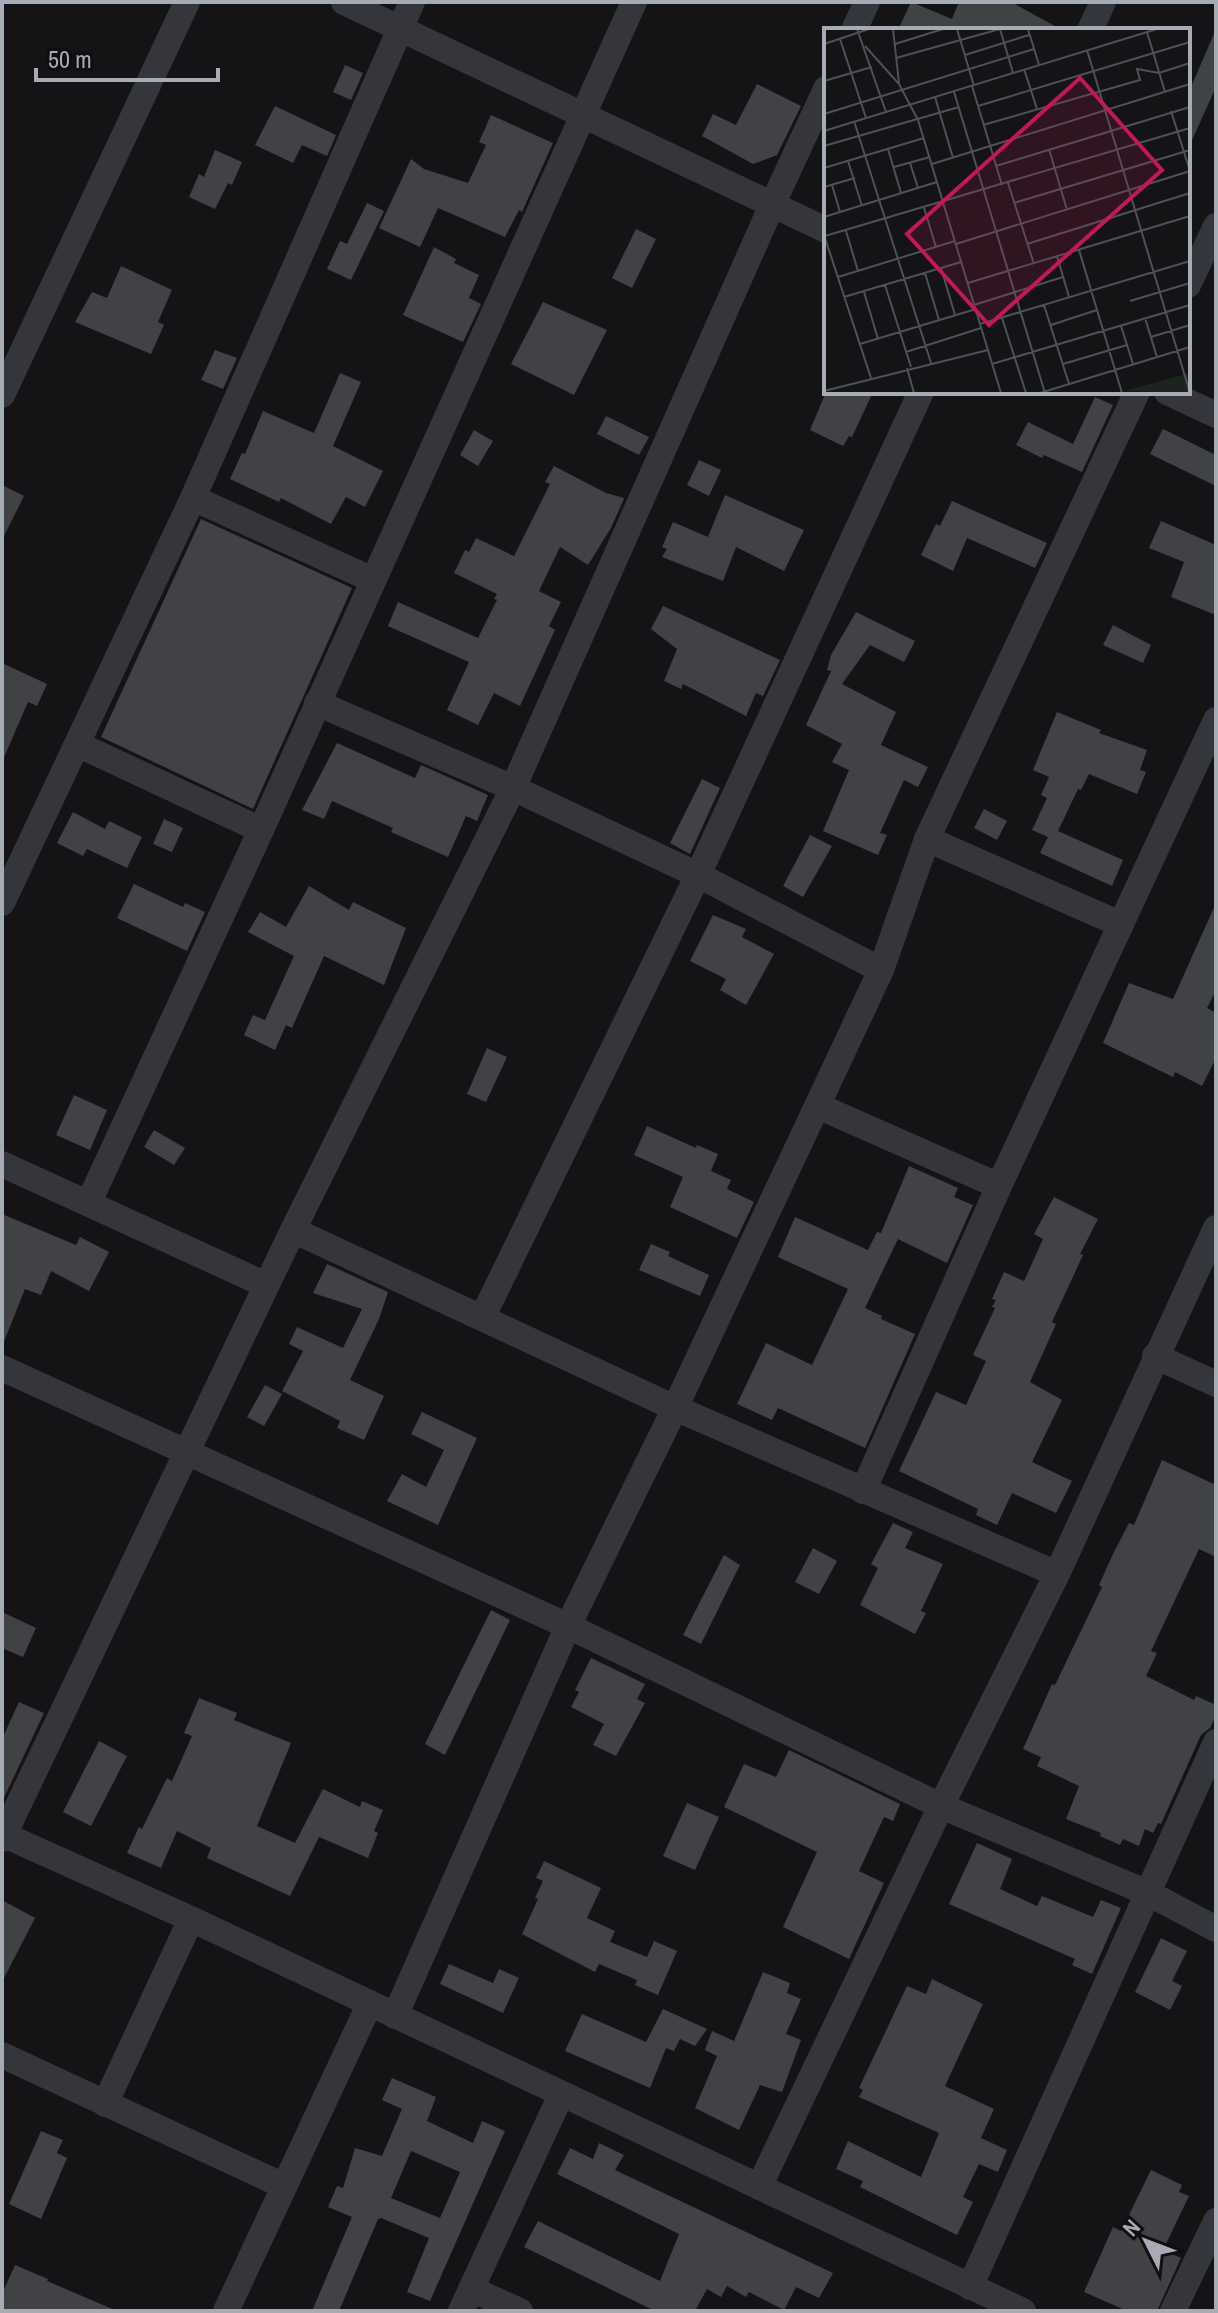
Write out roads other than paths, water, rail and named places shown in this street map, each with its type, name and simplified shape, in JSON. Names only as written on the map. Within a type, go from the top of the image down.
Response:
[{"type":"street","points":[[2,395],[187,2]]},
{"type":"street","points":[[344,2],[824,229]]},
{"type":"street","points":[[2,903],[193,498],[412,2]]},
{"type":"street","points":[[89,1202],[261,830],[634,2]]},
{"type":"street","points":[[855,28],[867,2]]},
{"type":"street","points":[[1091,28],[1103,2]]},
{"type":"street","points":[[824,93],[513,788],[266,1285],[3,1836],[191,1919],[1010,2308]]},
{"type":"street","points":[[1190,281],[1216,226]]},
{"type":"street","points":[[483,1316],[698,875],[920,394]]},
{"type":"street","points":[[395,2016],[568,1626],[675,1408],[881,970],[927,839],[1136,394]]},
{"type":"street","points":[[1171,394],[1216,415]]},
{"type":"street","points":[[193,498],[373,580]]},
{"type":"street","points":[[317,703],[513,788],[698,875],[881,970]]},
{"type":"street","points":[[863,1491],[999,1186],[1216,720]]},
{"type":"street","points":[[77,744],[261,830]]},
{"type":"street","points":[[927,839],[1120,924]]},
{"type":"street","points":[[818,1106],[999,1186]]},
{"type":"street","points":[[2,1164],[266,1285]]},
{"type":"street","points":[[759,2187],[941,1806],[1057,1574],[1216,1228]]},
{"type":"street","points":[[293,1230],[675,1408],[1057,1574]]},
{"type":"street","points":[[1155,1356],[1216,1384]]},
{"type":"street","points":[[2,1368],[568,1626],[941,1806],[1148,1893],[1216,1929]]},
{"type":"street","points":[[970,2287],[1216,1742]]},
{"type":"street","points":[[105,2104],[191,1919]]},
{"type":"street","points":[[226,2311],[370,2003]]},
{"type":"street","points":[[2,2055],[284,2186]]},
{"type":"street","points":[[520,2311],[466,2300],[561,2095]]},
{"type":"street","points":[[1173,2311],[1216,2221]]}]
